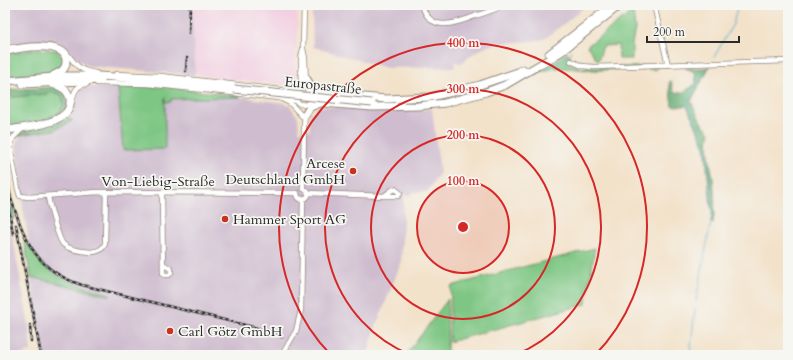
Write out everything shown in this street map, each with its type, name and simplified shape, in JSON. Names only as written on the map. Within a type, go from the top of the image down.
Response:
[{"type":"highway","points":[[308,103],[386,107],[429,106],[486,92],[505,85],[561,45],[612,5]]},
{"type":"highway","points":[[308,92],[386,99],[430,97],[519,75],[561,52],[620,5]]},
{"type":"highway","points":[[5,52],[15,49],[42,47],[56,48],[59,50],[65,56],[65,67],[48,80],[62,87],[68,94],[70,103],[66,113],[58,120],[7,132]]},
{"type":"highway","points":[[76,78],[103,74]]},
{"type":"highway","name":"Europastraße","points":[[6,83],[76,78],[156,81],[372,103],[392,103],[429,100],[464,94],[487,88],[519,75]]},
{"type":"highway","points":[[76,78],[102,83]]},
{"type":"highway","points":[[304,78],[315,89],[328,94]]},
{"type":"highway","points":[[304,116],[308,108],[314,105],[329,103]]},
{"type":"street","points":[[304,5],[304,78],[296,96],[304,116]]},
{"type":"street","points":[[422,5],[426,14],[434,22],[448,24],[465,20],[504,5]]},
{"type":"street","points":[[654,5],[668,65]]},
{"type":"street","name":"Europastraße","points":[[5,48],[42,45],[56,46],[64,50],[80,68],[85,71],[103,74],[161,76],[299,91]]},
{"type":"street","points":[[571,61],[588,67],[788,61]]},
{"type":"street","points":[[280,89],[292,89],[304,78]]},
{"type":"street","points":[[303,188],[304,116],[311,96],[308,92],[304,78]]},
{"type":"street","name":"Europastraße","points":[[21,130],[60,121],[70,111],[74,92],[78,86],[84,84],[148,84],[292,99],[298,103]]},
{"type":"street","points":[[299,91],[304,90],[308,92]]},
{"type":"street","points":[[279,98],[290,103],[304,116]]},
{"type":"street","points":[[298,103],[308,103]]},
{"type":"street","points":[[5,119],[10,149]]},
{"type":"street","points":[[7,132],[21,130]]},
{"type":"street","points":[[10,149],[13,138],[21,130]]},
{"type":"street","name":"Von-Liebig-Straße","points":[[10,149],[20,196],[48,196],[106,192],[297,193]]},
{"type":"street","points":[[303,188],[300,188],[297,193],[298,197],[303,200]]},
{"type":"street","points":[[303,188],[309,193],[384,196]]},
{"type":"street","points":[[48,196],[62,243],[77,250],[92,252],[101,250],[105,244],[106,192]]},
{"type":"street","points":[[162,193],[163,264]]},
{"type":"street","points":[[303,200],[307,198],[309,193]]},
{"type":"street","points":[[282,355],[296,331],[301,310],[303,200]]},
{"type":"shaded area","points":[[5,5],[192,5],[195,73],[194,75],[88,66],[79,60],[65,46],[56,42],[5,43]]},
{"type":"shaded area","points":[[312,5],[587,5],[544,39],[487,46],[474,53],[461,63],[455,62],[455,67],[387,68],[313,47]]},
{"type":"shaded area","points":[[192,7],[295,12],[298,15],[298,22],[294,84],[291,85],[236,80],[205,76],[195,73]]},
{"type":"shaded area","points":[[86,87],[165,87],[285,103],[290,106],[298,117],[299,131],[310,131],[310,114],[321,106],[368,110],[432,109],[440,173],[427,192],[413,192],[410,195],[404,195],[401,263],[375,329],[367,355],[44,355],[24,241],[29,240],[23,209],[16,145],[17,140],[23,134],[67,122],[73,112],[80,90]]},
{"type":"shaded area","points":[[9,218],[29,326],[31,351],[22,355],[5,355],[5,219]]},
{"type":"green space","points":[[633,11],[635,29],[632,44],[632,59],[619,59],[618,45],[603,46],[598,61],[587,46]]},
{"type":"green space","points":[[37,49],[56,50],[65,60],[61,68],[54,72],[5,77],[5,54]]},
{"type":"green space","points":[[567,53],[571,55],[567,62],[582,68],[660,66],[655,70],[639,68],[586,70],[556,68],[533,75],[505,88]]},
{"type":"green space","points":[[710,66],[691,101],[701,122],[710,132],[708,146],[715,197],[713,224],[711,223],[713,213],[711,207],[705,147],[687,106],[672,106],[669,82],[671,81],[674,92],[682,93],[696,84],[695,72],[685,68],[704,68]]},
{"type":"green space","points":[[55,87],[65,92],[67,108],[50,121],[49,117],[59,112],[63,106],[63,99],[61,95],[56,93],[15,97],[5,93],[5,90]]},
{"type":"green space","points":[[118,87],[165,87],[240,97],[171,99],[171,102],[165,102],[165,149],[123,150]]},
{"type":"green space","points":[[56,93],[62,95],[64,104],[61,110],[50,121],[13,126],[9,122],[5,97]]},
{"type":"green space","points":[[68,116],[72,121],[55,130],[17,136],[29,130],[56,123]]},
{"type":"green space","points":[[5,166],[15,218],[5,219]]},
{"type":"green space","points":[[24,241],[26,241],[43,264],[52,272],[72,282],[110,294],[110,296],[31,277]]},
{"type":"green space","points":[[595,248],[586,304],[449,342],[451,286]]},
{"type":"green space","points":[[448,299],[447,355],[406,355]]},
{"type":"waterway","points":[[714,57],[733,24],[738,5]]},
{"type":"waterway","points":[[539,71],[544,68],[549,68],[555,63],[562,62],[567,57]]},
{"type":"waterway","points":[[706,68],[688,100],[689,107],[706,148],[708,160]]},
{"type":"waterway","points":[[708,164],[712,208],[710,229]]},
{"type":"waterway","points":[[696,302],[709,232]]},
{"type":"waterway","points":[[690,355],[695,309]]},
{"type":"railway","points":[[189,33],[190,5]]},
{"type":"railway","points":[[186,71],[187,58]]},
{"type":"railway","points":[[5,166],[11,200]]},
{"type":"railway","points":[[10,196],[21,226],[34,251],[42,262],[66,279],[82,285],[269,331],[282,337]]},
{"type":"railway","points":[[7,198],[13,234]]},
{"type":"railway","points":[[16,225],[41,355]]},
{"type":"railway","points":[[30,325],[31,341]]},
{"type":"place","name":"Arcese Deutschland GmbH","points":[[353,171]]},
{"type":"place","name":"Hammer Sport AG","points":[[225,219]]},
{"type":"place","name":"Carl Götz GmbH","points":[[170,331]]}]
